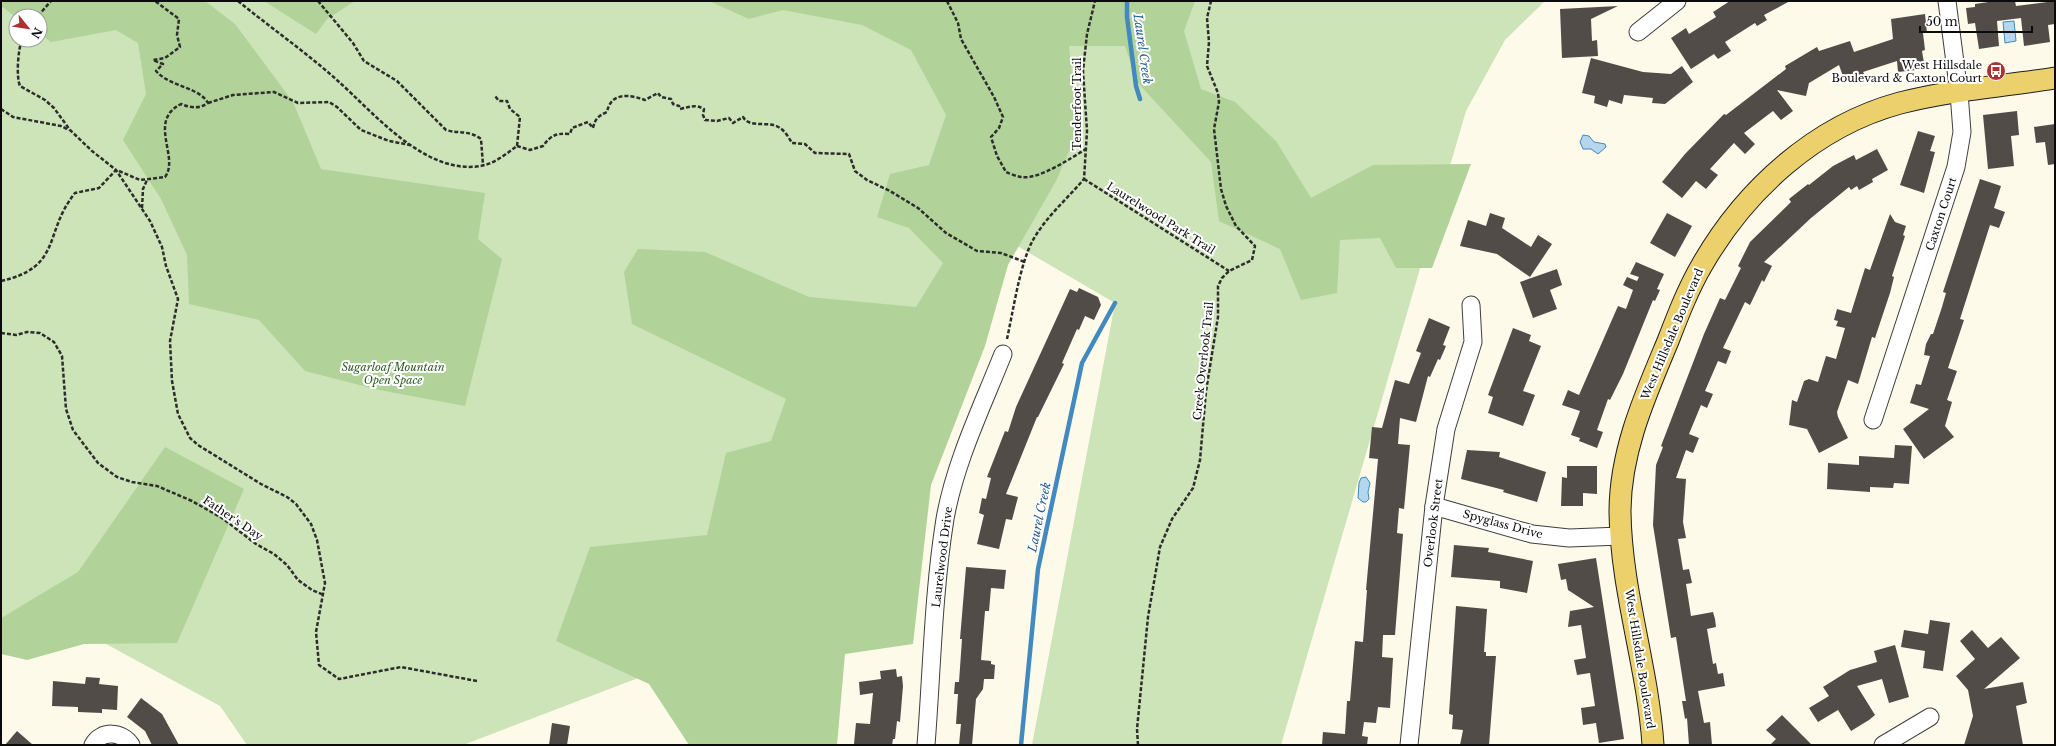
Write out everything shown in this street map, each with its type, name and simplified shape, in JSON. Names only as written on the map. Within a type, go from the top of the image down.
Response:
[{"type":"main road","name":"West Hillsdale Boulevard","points":[[1653,745],[1649,704],[1621,536],[1620,505],[1623,469],[1642,401],[1700,268],[1733,217],[1752,195],[1789,162],[1818,141],[1844,126],[1898,104],[2055,78]]},
{"type":"street","points":[[1638,32],[1677,1]]},
{"type":"street","name":"Caxton Court","points":[[1873,420],[1956,167],[1962,132],[1959,93],[1947,1]]},
{"type":"street","name":"Overlook Street","points":[[1409,745],[1434,506],[1446,429],[1473,342],[1471,305]]},
{"type":"street","name":"Laurelwood Drive","points":[[926,745],[935,607],[945,519],[954,481],[966,446],[1003,354]]},
{"type":"street","name":"Spyglass Drive","points":[[1434,506],[1532,534],[1569,538],[1621,536]]},
{"type":"street","points":[[1883,745],[1930,717]]},
{"type":"street","points":[[93,745],[96,738],[108,734],[121,735],[131,745]]},
{"type":"path","points":[[155,1],[179,19],[177,35],[180,46],[165,58],[152,60],[163,64],[156,71],[162,78],[204,95],[208,103]]},
{"type":"path","points":[[238,1],[338,81],[386,128],[430,157],[443,162],[460,166],[483,165],[501,158],[517,146],[520,117],[510,109],[507,101],[499,101],[495,96]]},
{"type":"path","points":[[318,1],[353,43],[364,62],[397,81],[446,130],[454,132],[465,131],[474,134],[481,139],[483,165]]},
{"type":"path","points":[[947,1],[958,23],[961,39],[994,97],[1003,117],[999,128],[991,137],[997,156],[1006,172],[1022,178],[1046,172],[1059,167],[1086,148]]},
{"type":"path","name":"Tenderfoot Trail","points":[[1084,179],[1087,131],[1083,71],[1087,34],[1095,1]]},
{"type":"path","points":[[1211,1],[1207,18],[1209,42],[1207,66],[1218,93],[1219,102],[1214,129],[1221,189],[1226,206],[1236,226],[1255,246],[1252,260],[1229,271]]},
{"type":"path","points":[[20,48],[18,81],[20,86],[45,100],[54,108],[70,130],[92,151],[116,170],[140,180],[165,177],[168,173],[170,165],[165,128],[166,118],[173,108],[180,104],[191,108],[203,106],[233,95],[274,92],[298,103],[329,102],[337,107],[361,130],[389,141],[411,145]]},
{"type":"path","points":[[517,146],[530,150],[543,146],[546,140],[558,134],[570,134],[572,128],[584,122],[588,122],[594,128],[594,122],[598,117],[607,112],[608,107],[621,95],[631,95],[645,100],[658,93],[661,97],[672,99],[673,104],[679,106],[680,109],[693,105],[704,109],[703,115],[705,120],[717,121],[729,118],[730,122],[733,123],[744,117],[752,123],[769,123],[780,128],[792,143],[805,144],[815,153],[849,154],[856,171],[868,180],[918,208],[946,233],[977,251],[1001,253],[1025,262]]},
{"type":"path","points":[[1,109],[13,117],[62,126],[70,130]]},
{"type":"path","points":[[116,170],[150,221],[162,247],[166,266],[178,299],[170,341],[172,381],[178,414],[190,438],[198,445],[261,484],[287,497],[296,504],[311,524],[317,540],[323,567],[324,595],[316,632],[319,665],[339,679],[401,667],[477,681]]},
{"type":"path","points":[[1,281],[19,277],[33,270],[43,259],[51,245],[59,221],[75,193],[99,188],[116,170]]},
{"type":"path","points":[[1003,354],[1025,262],[1036,234],[1059,204],[1084,179]]},
{"type":"path","name":"Laurelwood Park Trail","points":[[1084,179],[1229,271]]},
{"type":"path","points":[[142,209],[143,189],[147,180]]},
{"type":"path","name":"Creek Overlook Trail","points":[[1138,745],[1137,729],[1154,573],[1160,547],[1172,519],[1193,488],[1197,477],[1203,440],[1206,391],[1218,317],[1218,286],[1222,278],[1229,271]]},
{"type":"path","name":"Father's Day","points":[[1,333],[16,335],[27,332],[40,333],[54,342],[62,356],[66,409],[73,430],[98,463],[117,477],[132,482],[158,486],[192,501],[222,518],[256,544],[274,554],[287,565],[298,580],[312,590],[324,595]]},
{"type":"green space","name":"Sugarloaf Mountain Open Space","points":[[1,1],[1545,1],[1505,40],[1466,111],[1281,745],[1032,745],[1115,303],[983,226],[748,636],[463,745],[247,745],[220,706],[29,602],[1,618]]},
{"type":"green space","points":[[1,1],[205,1],[235,24],[293,102],[321,169],[485,193],[478,239],[502,259],[465,406],[379,390],[305,371],[259,320],[189,304],[187,255],[161,199],[123,140],[146,94],[138,43],[116,30],[51,42],[48,40],[48,8],[8,8],[8,11],[1,6]]},
{"type":"green space","points":[[264,1],[355,1],[327,19],[316,34]]},
{"type":"green space","points":[[709,1],[1195,1],[1184,31],[1201,89],[1235,102],[1276,141],[1311,198],[1373,165],[1471,164],[1432,268],[1396,268],[1380,238],[1340,240],[1337,293],[1301,300],[1280,249],[1219,221],[1211,162],[1137,82],[1125,46],[1069,46],[1078,131],[1056,181],[1008,265],[985,346],[931,485],[913,644],[845,654],[837,745],[689,745],[649,684],[556,641],[590,547],[707,535],[726,453],[771,441],[786,399],[632,324],[624,272],[638,249],[705,252],[809,297],[916,307],[943,263],[909,228],[877,217],[890,174],[929,165],[946,115],[911,50],[862,25],[783,10],[749,19]]},
{"type":"green space","points":[[165,447],[244,489],[177,643],[84,644],[27,660],[1,654],[1,618],[78,572]]},
{"type":"water","points":[[2014,21],[2016,41],[2005,43],[2003,22]]},
{"type":"water","points":[[1583,135],[1589,136],[1594,142],[1605,144],[1606,147],[1598,154],[1591,149],[1583,149],[1580,142]]},
{"type":"water","points":[[1366,477],[1370,483],[1368,492],[1369,499],[1366,502],[1363,502],[1358,498],[1359,483],[1361,478]]},
{"type":"building","points":[[1730,1],[1790,1],[1764,15],[1767,20],[1757,26],[1755,23],[1725,42],[1731,51],[1718,59],[1714,54],[1691,69],[1671,38],[1686,28],[1689,34],[1716,17],[1713,12]]},
{"type":"building","points":[[1995,1],[2015,1],[2016,6],[2055,1],[2055,24],[2048,25],[2050,42],[2024,46],[2021,18],[1997,21],[1999,46],[1979,49],[1975,23],[1968,24],[1966,8],[1975,7],[1975,4]]},
{"type":"building","points":[[1618,6],[1591,19],[1592,41],[1597,40],[1598,56],[1562,58],[1560,9]]},
{"type":"building","points":[[1925,14],[1927,33],[1923,33],[1925,50],[1922,51],[1925,69],[1898,72],[1897,61],[1863,72],[1865,75],[1845,82],[1839,65],[1809,83],[1806,96],[1777,90],[1793,111],[1781,120],[1773,111],[1744,133],[1755,144],[1745,154],[1734,143],[1710,169],[1718,175],[1706,189],[1696,181],[1682,198],[1662,182],[1685,154],[1724,114],[1726,115],[1786,69],[1785,66],[1817,47],[1819,51],[1850,41],[1854,52],[1893,39],[1891,19]]},
{"type":"building","points":[[1591,58],[1643,72],[1671,74],[1682,66],[1693,82],[1665,104],[1652,103],[1653,98],[1624,95],[1622,104],[1609,100],[1607,107],[1594,103],[1595,96],[1582,93]]},
{"type":"building","points":[[2017,111],[2019,135],[2011,136],[2014,166],[1988,169],[1983,115]]},
{"type":"building","points":[[2055,124],[2055,164],[2048,165],[2045,142],[2036,143],[2034,127]]},
{"type":"building","points":[[1918,131],[1935,136],[1930,151],[1935,152],[1924,193],[1900,185]]},
{"type":"building","points":[[1877,149],[1888,170],[1872,179],[1873,182],[1859,190],[1857,186],[1851,190],[1849,187],[1811,218],[1764,262],[1772,266],[1764,282],[1762,280],[1750,305],[1745,302],[1723,348],[1731,351],[1726,364],[1718,361],[1705,391],[1713,394],[1707,408],[1701,405],[1689,434],[1699,438],[1693,453],[1686,450],[1676,478],[1686,479],[1683,522],[1686,538],[1678,539],[1683,570],[1689,569],[1692,583],[1686,584],[1691,616],[1713,612],[1716,627],[1707,629],[1713,664],[1716,663],[1718,674],[1723,673],[1725,686],[1698,691],[1704,723],[1710,722],[1712,745],[1689,745],[1687,718],[1685,719],[1682,701],[1686,701],[1676,637],[1671,638],[1653,525],[1656,465],[1663,447],[1661,446],[1704,334],[1720,298],[1725,300],[1741,268],[1738,266],[1750,242],[1791,202],[1789,199],[1808,184],[1809,185],[1833,166],[1854,155],[1856,160]]},
{"type":"building","points":[[1980,179],[2001,186],[1994,208],[2005,212],[1999,228],[1990,225],[1960,319],[1964,320],[1948,368],[1957,371],[1947,400],[1952,402],[1945,426],[1954,437],[1924,459],[1903,429],[1929,409],[1910,403],[1916,384],[1921,385],[1930,356],[1924,355],[1926,344],[1931,334],[1933,334],[1942,307],[1946,293],[1943,292]]},
{"type":"building","points":[[1490,213],[1505,218],[1502,228],[1531,247],[1538,235],[1552,244],[1530,277],[1497,254],[1460,246],[1468,220],[1486,226]]},
{"type":"building","points":[[1667,213],[1692,226],[1675,257],[1650,243]]},
{"type":"building","points":[[1890,214],[1895,222],[1906,226],[1903,235],[1905,236],[1892,276],[1894,277],[1890,293],[1875,338],[1872,337],[1858,384],[1848,380],[1837,412],[1848,438],[1819,453],[1807,429],[1789,425],[1792,400],[1797,402],[1804,381],[1809,379],[1818,382],[1826,356],[1836,359],[1845,328],[1836,326],[1838,321],[1834,320],[1837,309],[1851,313],[1865,268],[1870,270]]},
{"type":"building","points":[[1636,262],[1664,274],[1657,289],[1660,290],[1655,301],[1653,300],[1623,374],[1610,400],[1608,399],[1597,430],[1603,432],[1597,448],[1579,441],[1580,438],[1571,435],[1580,411],[1562,405],[1568,390],[1579,395],[1618,306],[1626,309],[1633,290],[1623,285],[1627,277],[1637,281],[1639,277],[1630,274]]},
{"type":"building","points":[[1557,269],[1562,285],[1550,290],[1557,309],[1533,318],[1520,282]]},
{"type":"building","points":[[1079,288],[1098,297],[1101,305],[1094,320],[1085,316],[1079,330],[1077,329],[1062,363],[1064,364],[1037,417],[1006,494],[1018,497],[1012,520],[1006,519],[999,549],[977,544],[984,515],[979,513],[982,498],[986,499],[991,478],[987,477],[1005,431],[1008,432],[1016,407],[1070,289],[1077,292]]},
{"type":"building","points":[[1429,318],[1450,327],[1443,345],[1446,346],[1440,360],[1438,359],[1430,377],[1428,376],[1416,422],[1400,418],[1398,444],[1410,445],[1404,509],[1399,508],[1397,533],[1403,534],[1395,635],[1383,635],[1382,657],[1393,658],[1390,708],[1378,707],[1376,723],[1364,722],[1362,736],[1368,737],[1367,745],[1322,745],[1323,732],[1345,734],[1347,701],[1350,701],[1355,641],[1363,642],[1366,590],[1378,459],[1369,458],[1372,427],[1382,428],[1395,380],[1409,384],[1421,353],[1416,351]]},
{"type":"building","points":[[1513,328],[1531,335],[1529,341],[1541,346],[1523,391],[1535,395],[1523,426],[1488,413],[1493,397],[1488,395]]},
{"type":"building","points":[[1895,445],[1912,446],[1909,484],[1894,483],[1893,488],[1870,487],[1870,492],[1827,489],[1828,463],[1859,465],[1859,456],[1894,458]]},
{"type":"building","points":[[1467,450],[1500,452],[1499,457],[1546,472],[1537,502],[1503,492],[1504,490],[1461,479]]},
{"type":"building","points":[[1567,466],[1597,466],[1597,494],[1583,493],[1583,506],[1561,506],[1562,477],[1567,478]]},
{"type":"building","points":[[1454,545],[1489,548],[1488,552],[1533,561],[1527,593],[1500,588],[1500,581],[1451,577]]},
{"type":"building","points":[[1596,558],[1624,739],[1599,743],[1596,723],[1583,725],[1581,708],[1595,706],[1590,673],[1577,675],[1574,660],[1586,658],[1581,625],[1568,627],[1570,611],[1594,607],[1568,590],[1566,579],[1561,580],[1558,564]]},
{"type":"building","points":[[966,567],[1006,570],[1004,589],[991,588],[989,611],[985,611],[981,660],[991,661],[991,664],[995,665],[994,679],[984,679],[983,689],[976,699],[972,745],[959,745],[961,724],[956,724],[958,694],[954,694],[955,682],[959,682],[962,639],[960,639]]},
{"type":"building","points":[[1456,606],[1487,609],[1484,652],[1486,652],[1486,656],[1496,656],[1489,745],[1460,745],[1463,730],[1452,729],[1453,715],[1449,714]]},
{"type":"building","points":[[1930,620],[1950,623],[1943,671],[1923,668],[1925,651],[1901,647],[1904,630],[1928,634]]},
{"type":"building","points":[[1972,630],[1988,648],[2001,637],[2020,658],[1984,689],[2023,682],[2027,703],[2016,706],[2023,745],[1964,745],[1973,716],[1968,690],[1956,676],[1975,659],[1960,641]]},
{"type":"building","points":[[1895,645],[1909,697],[1889,703],[1882,679],[1857,686],[1875,715],[1869,720],[1851,731],[1838,710],[1818,722],[1809,708],[1829,696],[1823,687],[1850,670],[1877,662],[1874,651]]},
{"type":"building","points":[[896,669],[897,677],[902,676],[903,686],[900,722],[897,721],[895,739],[893,739],[892,745],[854,744],[856,723],[870,724],[873,693],[860,695],[859,682],[881,679],[880,671]]},
{"type":"building","points":[[86,677],[100,678],[99,684],[118,686],[117,710],[102,709],[102,713],[78,712],[78,707],[52,706],[53,681],[85,684]]},
{"type":"building","points":[[141,698],[162,714],[179,745],[152,745],[145,731],[127,717]]},
{"type":"building","points":[[1782,715],[1812,745],[1770,745],[1776,739],[1766,730]]},
{"type":"building","points":[[552,723],[570,726],[567,745],[549,745]]},
{"type":"building","points":[[17,731],[33,745],[5,745]]},
{"type":"waterway","name":"Laurel Creek","points":[[1127,1],[1127,17],[1136,86],[1140,99]]},
{"type":"waterway","name":"Laurel Creek","points":[[1021,745],[1038,569],[1082,363],[1115,303]]},
{"type":"place","name":"West Hillsdale Boulevard & Caxton Court","points":[[1996,71]]}]
